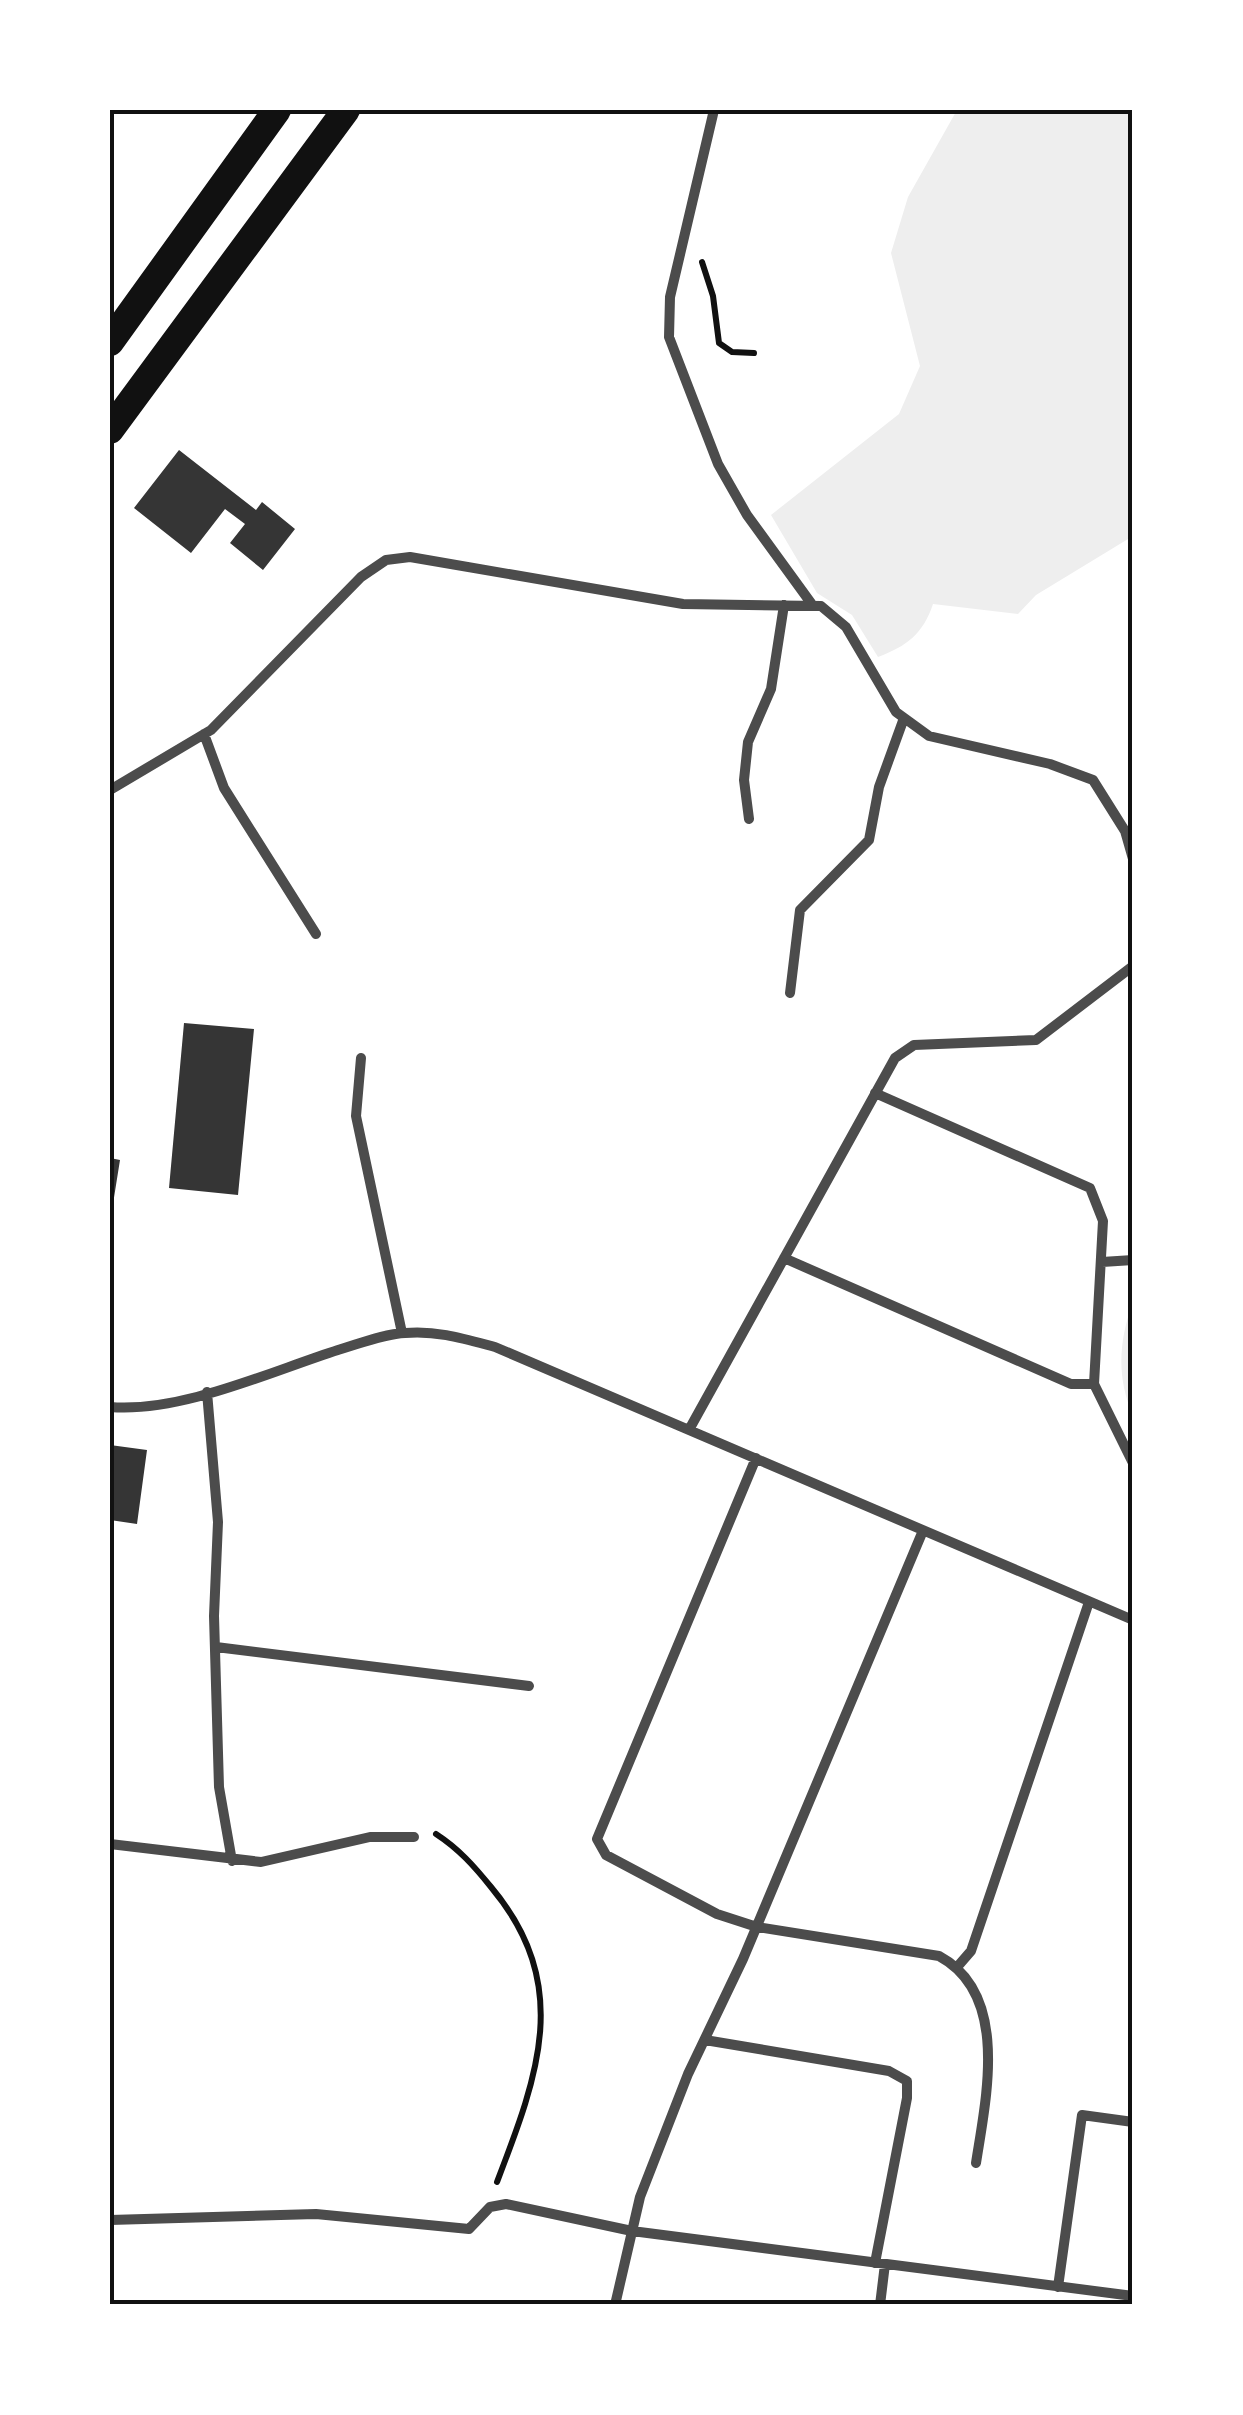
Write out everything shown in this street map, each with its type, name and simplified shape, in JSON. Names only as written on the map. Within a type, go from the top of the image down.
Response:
[{"type":"highway","points":[[110,342],[278,110]]},
{"type":"highway","points":[[110,430],[346,110]]},
{"type":"street","points":[[714,110],[670,297],[669,337],[718,464],[747,515],[811,604],[846,628],[904,718],[929,736],[1050,764],[1093,780],[1125,832],[1133,859]]},
{"type":"street","points":[[110,790],[204,734],[361,577],[386,560],[410,558],[683,604],[811,604]]},
{"type":"street","points":[[749,819],[744,780],[748,742],[771,689],[784,605]]},
{"type":"street","points":[[790,993],[800,910],[869,840],[879,786],[904,718]]},
{"type":"street","points":[[204,734],[224,788],[316,934]]},
{"type":"street","points":[[690,1428],[895,1058],[914,1045],[1036,1040],[1133,966]]},
{"type":"street","points":[[361,1058],[356,1116],[402,1332]]},
{"type":"street","points":[[875,1093],[1090,1188],[1102,1221],[1094,1384],[1133,1463]]},
{"type":"street","points":[[784,1258],[1071,1384],[1094,1384]]},
{"type":"street","points":[[1102,1262],[1133,1260]]},
{"type":"street","points":[[110,1407],[140,1410],[402,1332],[442,1333],[495,1347],[690,1428],[922,1533],[1133,1620]]},
{"type":"street","points":[[208,1392],[218,1522],[219,1787],[232,1861]]},
{"type":"street","points":[[756,1458],[597,1839],[606,1854],[716,1914],[757,1926],[938,1956],[958,1966],[988,2039],[990,2073],[976,2163]]},
{"type":"street","points":[[615,2305],[640,2197],[922,1533]]},
{"type":"street","points":[[958,1966],[971,1952],[1089,1602]]},
{"type":"street","points":[[216,1648],[529,1686]]},
{"type":"street","points":[[110,1844],[261,1862],[370,1838],[414,1837]]},
{"type":"street","points":[[705,2040],[890,2070],[906,2081],[907,2098],[880,2263],[880,2305]]},
{"type":"street","points":[[1058,2286],[1082,2115],[1133,2122]]},
{"type":"street","points":[[110,2220],[316,2214],[468,2229],[490,2207],[506,2204],[632,2231],[1133,2296]]},
{"type":"path","points":[[684,237],[703,264],[719,343],[732,352],[754,353]]},
{"type":"path","points":[[414,1837],[435,1834],[458,1848],[526,1936],[539,1977],[540,2033],[531,2095],[490,2207]]},
{"type":"shaded area","points":[[957,110],[1133,110],[1133,536],[1036,595],[1018,614],[933,604],[913,638],[878,657],[852,615],[817,593],[771,515],[899,414],[920,366],[891,253],[908,197]]},
{"type":"shaded area","points":[[1133,1302],[1133,1415],[1124,1387],[1121,1358]]},
{"type":"building","points":[[179,450],[256,510],[262,502],[295,529],[263,570],[230,543],[245,524],[225,509],[191,553],[134,508]]},
{"type":"building","points":[[184,1023],[254,1029],[238,1195],[169,1188]]},
{"type":"building","points":[[110,1158],[120,1160],[112,1210],[110,1209]]},
{"type":"building","points":[[110,1445],[147,1450],[137,1524],[110,1520]]}]
